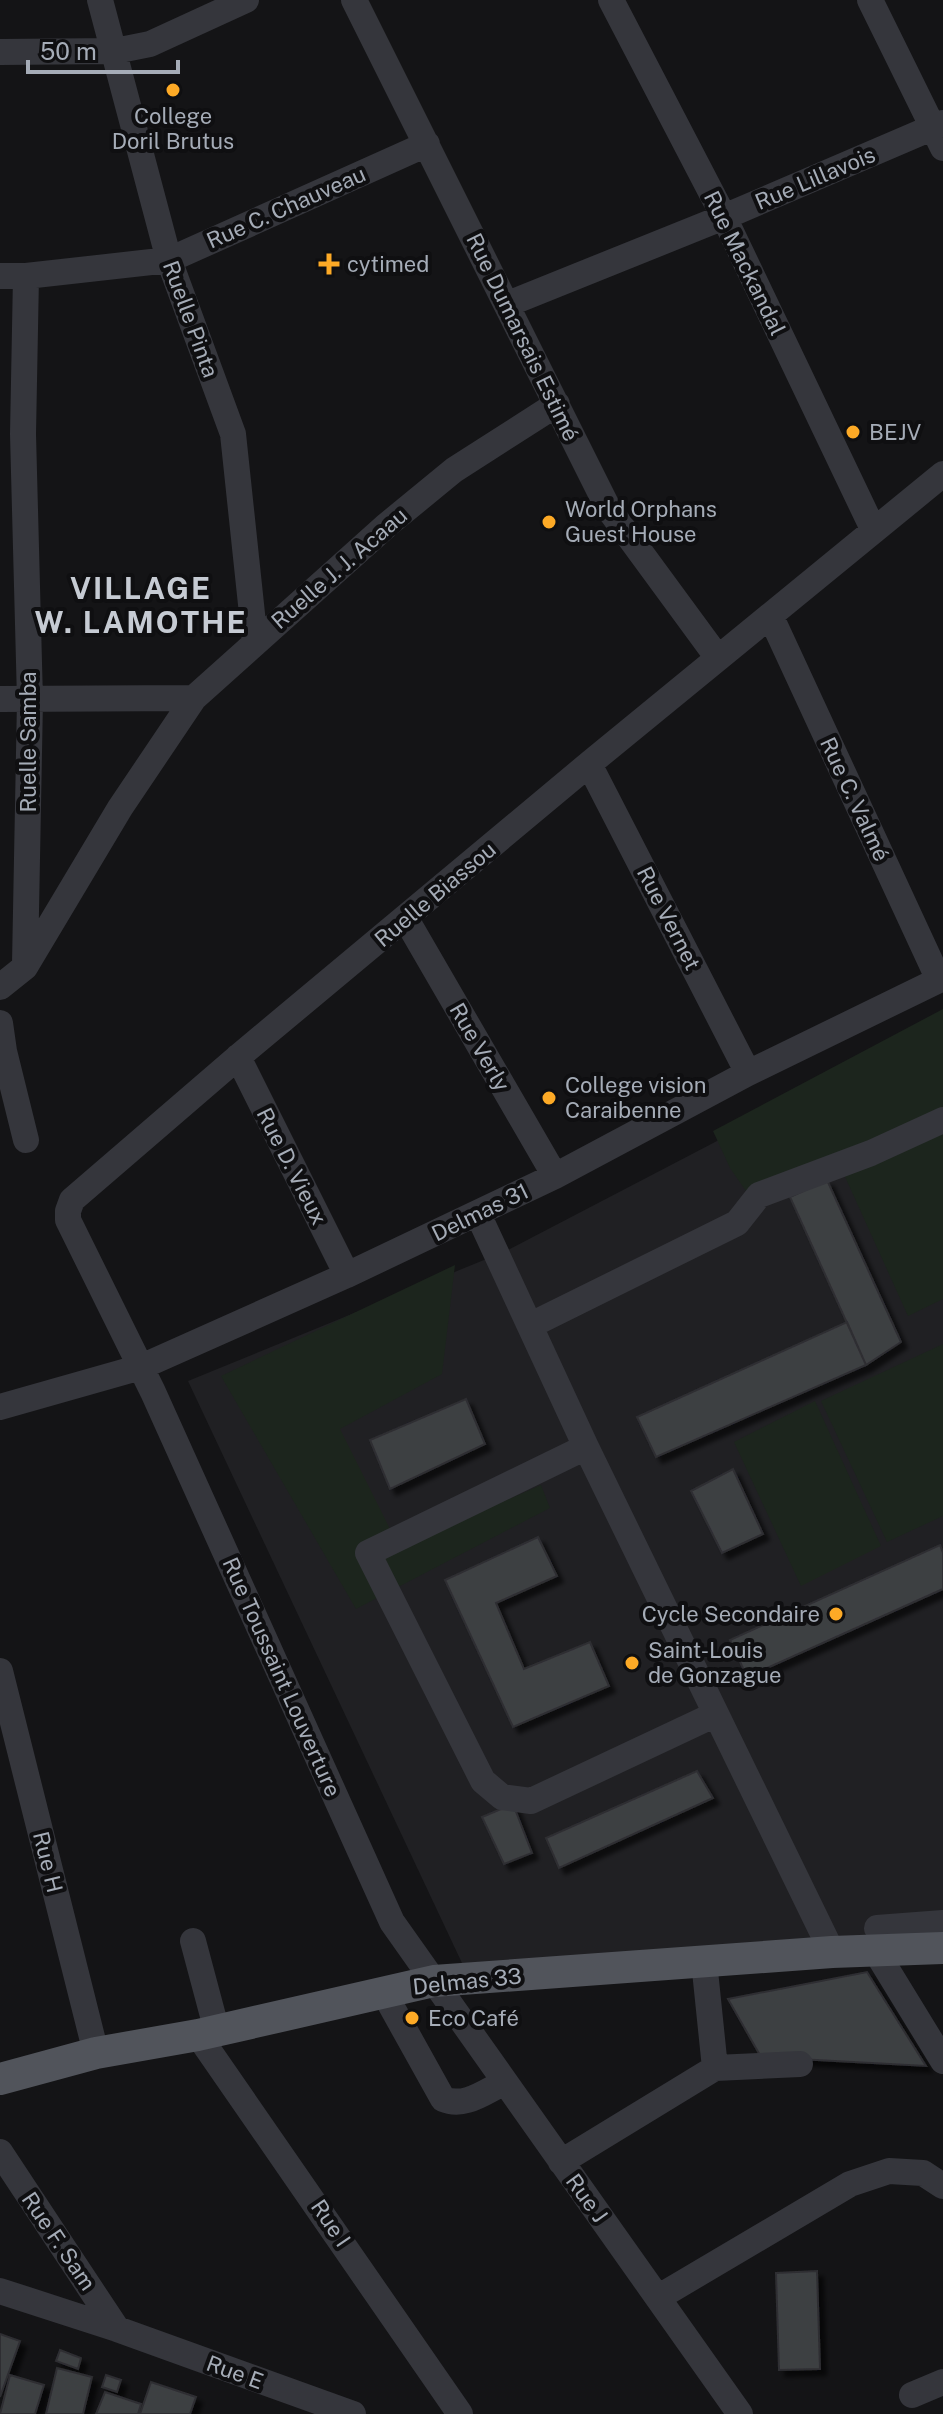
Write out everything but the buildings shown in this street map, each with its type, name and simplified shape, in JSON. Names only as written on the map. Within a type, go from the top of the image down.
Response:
[{"type":"main road","name":"Delmas 33","points":[[0,2079],[96,2053],[208,2033],[434,1981],[832,1952],[876,1939],[943,1948]]},
{"type":"street","name":"Ruelle Pinta","points":[[100,0],[169,260],[233,434],[255,642]]},
{"type":"street","points":[[0,52],[115,51],[150,44],[246,0]]},
{"type":"street","name":"Rue Dumarsais Estimé","points":[[354,0],[608,508],[718,658]]},
{"type":"street","name":"Rue Mackandal","points":[[611,0],[724,217],[873,529]]},
{"type":"street","points":[[870,0],[940,133]]},
{"type":"street","name":"Rue Lillavois","points":[[508,304],[940,133]]},
{"type":"street","name":"Rue C. Chauveau","points":[[0,276],[26,276],[169,260],[427,144]]},
{"type":"street","name":"Ruelle Samba","points":[[25,967],[30,700],[23,434],[26,276]]},
{"type":"street","name":"Ruelle J. J. Acaau","points":[[25,967],[120,808],[194,698],[387,525],[454,470],[557,404]]},
{"type":"street","name":"Ruelle Biassou","points":[[141,1367],[68,1220],[72,1200],[238,1057],[589,764],[771,617],[873,529],[940,483]]},
{"type":"street","name":"Rue C. Valmé","points":[[771,617],[941,979]]},
{"type":"street","points":[[0,699],[194,698]]},
{"type":"street","name":"Rue Vernet","points":[[589,764],[748,1073]]},
{"type":"street","name":"Rue Verly","points":[[406,919],[555,1176]]},
{"type":"street","points":[[0,987],[25,967]]},
{"type":"street","name":"Delmas 31","points":[[0,1407],[141,1367],[347,1275],[482,1222],[555,1176],[748,1073],[941,979]]},
{"type":"street","points":[[0,1023],[26,1140]]},
{"type":"street","name":"Rue D. Vieux","points":[[238,1057],[347,1275]]},
{"type":"street","points":[[531,1325],[737,1223],[759,1195],[871,1153],[943,1120]]},
{"type":"street","points":[[482,1222],[586,1447],[832,1952]]},
{"type":"street","name":"Rue Toussaint Louverture","points":[[141,1367],[392,1922],[434,1981]]},
{"type":"street","points":[[586,1447],[368,1553],[483,1781],[502,1797],[531,1801],[716,1714]]},
{"type":"street","name":"Rue H","points":[[0,1671],[96,2053]]},
{"type":"street","points":[[943,1923],[876,1939],[943,2061]]},
{"type":"street","points":[[193,1941],[208,2033]]},
{"type":"street","points":[[704,1961],[715,2068]]},
{"type":"street","name":"Rue J","points":[[434,1981],[740,2414]]},
{"type":"street","points":[[384,1993],[443,2099],[465,2102],[505,2082]]},
{"type":"street","name":"Rue I","points":[[208,2033],[323,2212],[460,2414]]},
{"type":"street","points":[[561,2162],[715,2068],[800,2064]]},
{"type":"street","name":"Rue F. Sam","points":[[0,2152],[117,2329]]},
{"type":"street","points":[[659,2297],[850,2184],[889,2171],[923,2173],[943,2186]]},
{"type":"street","name":"Rue E","points":[[0,2291],[117,2329],[353,2414]]},
{"type":"street","points":[[912,2395],[943,2382]]},
{"type":"shaded area","points":[[943,1009],[943,1110],[748,1194],[730,1168],[713,1131]]},
{"type":"shaded area","name":"Saint-Louis de Gonzague","points":[[943,1023],[943,1944],[470,1980],[188,1381],[506,1251]]},
{"type":"shaded area","points":[[943,1121],[943,1299],[908,1316],[842,1170]]},
{"type":"shaded area","points":[[455,1265],[442,1374],[340,1429],[399,1547],[541,1485],[550,1508],[356,1609],[221,1376]]},
{"type":"shaded area","points":[[943,1344],[943,1516],[887,1542],[821,1401]]},
{"type":"shaded area","points":[[815,1401],[881,1546],[801,1586],[734,1442]]},
{"type":"place","name":"College Doril Brutus","points":[[173,90]]},
{"type":"place","name":"cytimed","points":[[329,264]]},
{"type":"place","name":"BEJV","points":[[853,432]]},
{"type":"place","name":"World Orphans Guest House","points":[[549,522]]},
{"type":"place","name":"College vision Caraibenne","points":[[549,1098]]},
{"type":"place","name":"Cycle Secondaire","points":[[836,1614]]},
{"type":"place","name":"Saint-Louis de Gonzague","points":[[632,1663]]},
{"type":"place","name":"Eco Café","points":[[412,2018]]},
{"type":"district","name":"VILLAGE W. LAMOTHE","points":[[141,606]]}]
